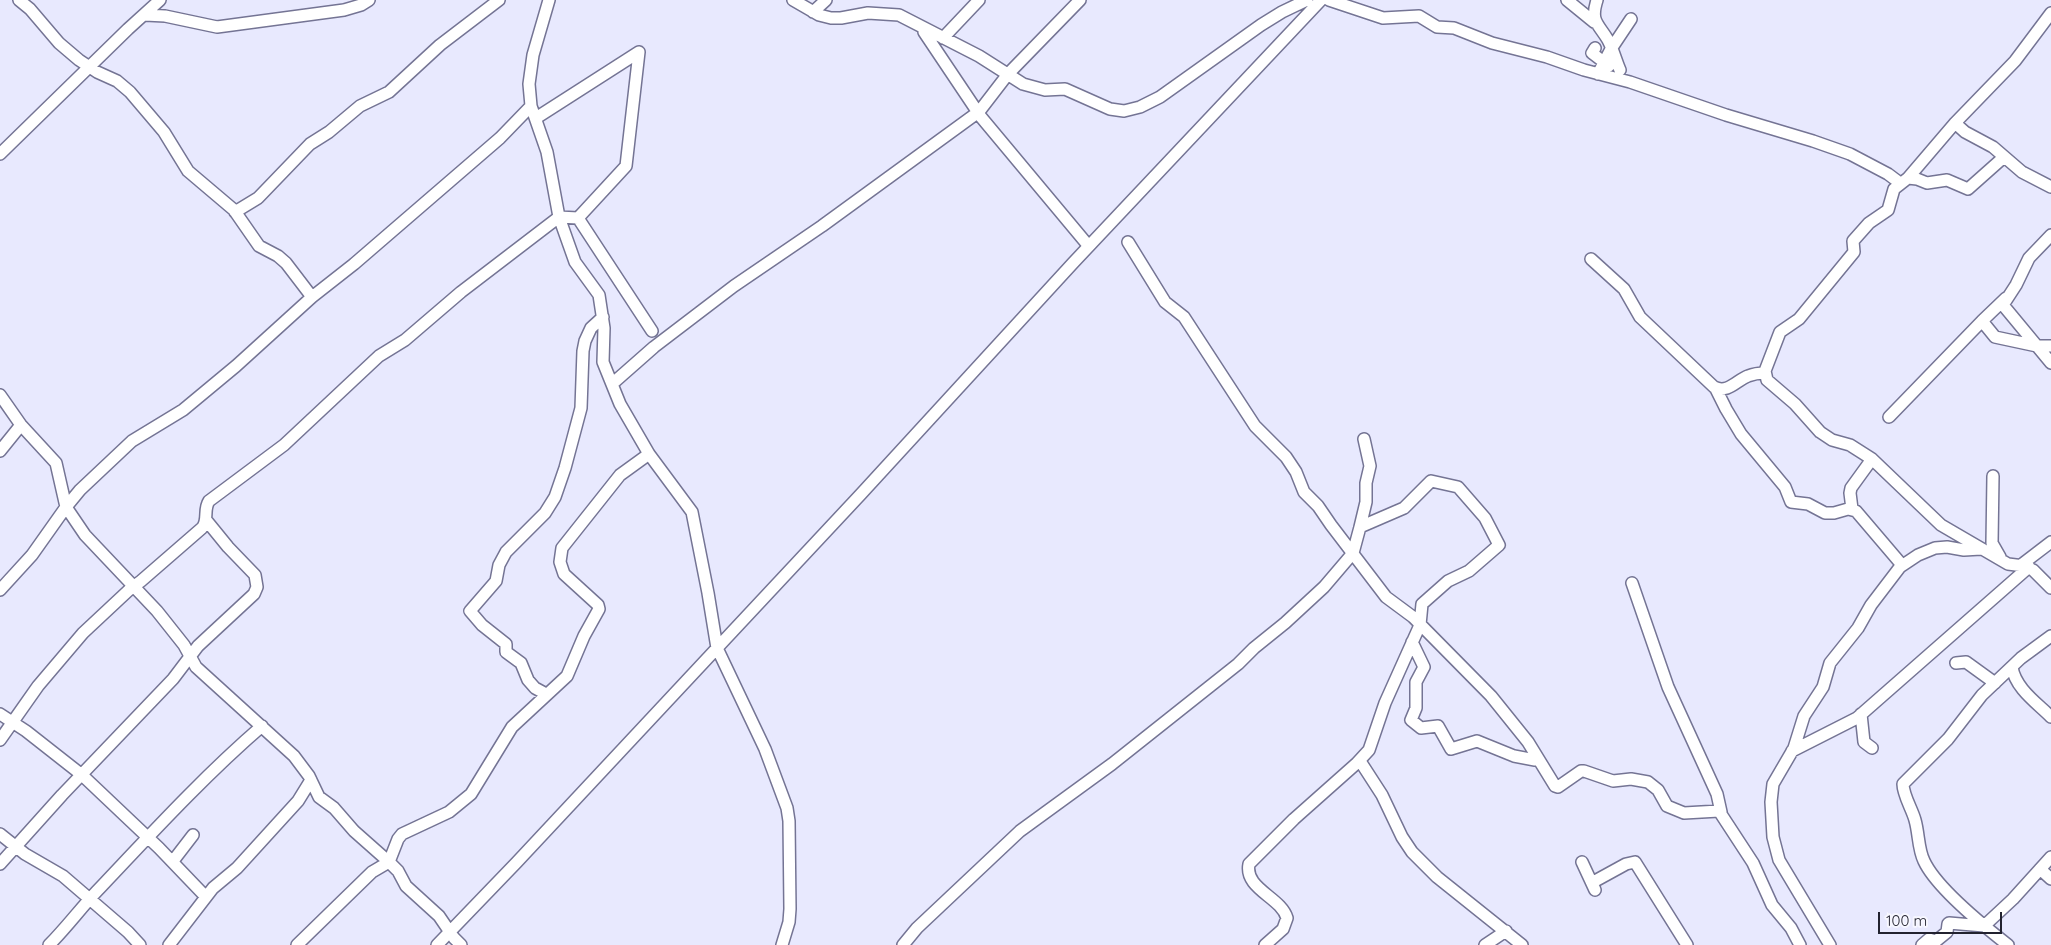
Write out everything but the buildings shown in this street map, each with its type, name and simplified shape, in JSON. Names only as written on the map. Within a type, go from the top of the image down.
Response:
[{"type":"street","points":[[18,0],[30,10],[59,43],[89,67],[118,81],[130,92],[164,132],[188,171],[235,212],[259,246],[278,256],[286,263],[312,297]]},
{"type":"street","points":[[0,154],[160,0]]},
{"type":"street","points":[[145,15],[165,16],[209,26],[231,26],[343,10],[356,7],[369,0]]},
{"type":"street","points":[[235,212],[252,202],[310,144],[329,132],[360,106],[389,92],[440,45],[500,0]]},
{"type":"street","points":[[549,0],[533,55],[529,84],[531,106],[552,171],[559,217],[575,262],[600,295],[603,317],[602,355],[612,384],[628,419],[649,454],[692,512],[717,648],[765,749],[787,808],[789,821],[790,909],[789,922],[782,945]]},
{"type":"street","points":[[793,0],[813,12],[837,18],[868,12],[899,15],[979,56],[1029,86],[1045,90],[1064,89],[1110,109],[1124,111],[1140,107],[1160,97],[1260,25],[1307,0]]},
{"type":"street","points":[[813,12],[826,0]]},
{"type":"street","points":[[943,38],[979,0]]},
{"type":"street","points":[[612,384],[654,347],[734,286],[822,226],[975,114],[1008,74],[1080,0]]},
{"type":"street","points":[[437,945],[517,862],[861,494],[1073,263],[1321,0]]},
{"type":"street","points":[[1329,0],[1383,18],[1396,18],[1408,15],[1421,16],[1437,26],[1454,28],[1492,43],[1630,82],[1726,116],[1813,141],[1850,154],[1904,181],[1916,179],[1927,183],[1947,180],[1968,189],[2004,157]]},
{"type":"street","points":[[1567,0],[1594,22],[1609,42],[1620,70],[1630,82]]},
{"type":"street","points":[[1594,22],[1594,9],[1597,0]]},
{"type":"street","points":[[2051,13],[2015,61],[1893,191],[1889,208],[1869,223],[1854,241],[1854,252],[1799,319],[1780,332],[1765,372],[1765,378],[1769,383],[1795,404],[1820,432],[1832,440],[1850,445],[1872,459],[1941,525],[2002,561],[2011,565],[2025,566],[2037,572],[2051,588]]},
{"type":"street","points":[[1598,74],[1611,49],[1631,19]]},
{"type":"street","points":[[924,32],[975,114],[1087,244]]},
{"type":"street","points":[[1584,70],[1590,65],[1593,51],[1609,66],[1620,70]]},
{"type":"street","points":[[536,118],[639,52],[626,166],[578,218]]},
{"type":"street","points":[[1,587],[32,555],[66,506],[80,490],[132,441],[183,410],[236,366],[312,297],[354,264],[500,138],[531,106]]},
{"type":"street","points":[[1955,123],[1965,132],[1993,147],[2022,172],[2051,187]]},
{"type":"street","points":[[0,740],[38,686],[66,651],[129,590],[200,531],[206,520],[206,507],[209,501],[284,445],[379,356],[405,340],[461,292],[559,217],[578,218]]},
{"type":"street","points":[[578,218],[652,331]]},
{"type":"street","points":[[1889,417],[1982,320],[2006,298],[2016,285],[2029,258],[2051,235]]},
{"type":"street","points":[[1128,242],[1165,302],[1184,317],[1256,426],[1286,456],[1296,472],[1304,492],[1318,506],[1386,597],[1406,611],[1492,696],[1528,742],[1555,786],[1558,787],[1581,771],[1584,771],[1613,781],[1630,779],[1648,782],[1658,790],[1667,806],[1677,809],[1684,814],[1717,810],[1721,812]]},
{"type":"street","points":[[1591,259],[1624,289],[1640,317],[1716,388],[1741,434],[1785,487],[1792,502],[1808,504],[1825,513],[1834,513],[1843,509],[1852,510],[1864,520],[1902,565]]},
{"type":"street","points":[[2006,298],[2003,305],[2004,309],[2051,363]]},
{"type":"street","points":[[546,694],[532,685],[520,663],[506,652],[506,644],[482,625],[470,610],[496,581],[499,565],[506,552],[545,513],[555,497],[581,408],[585,341],[592,328],[603,317]]},
{"type":"street","points":[[1982,320],[1995,337],[2038,346],[2051,346]]},
{"type":"street","points":[[1716,388],[1727,388],[1746,377],[1765,372]]},
{"type":"street","points":[[0,395],[21,425],[56,463],[66,506],[72,518],[91,542],[157,611],[184,645],[196,667],[294,756],[311,780],[319,797],[334,808],[354,831],[398,871],[406,886],[439,916],[461,945]]},
{"type":"street","points":[[0,451],[21,425]]},
{"type":"street","points":[[903,945],[917,928],[1020,831],[1112,764],[1238,664],[1324,587],[1353,553],[1366,502],[1366,483],[1370,466],[1364,439]]},
{"type":"street","points":[[296,945],[372,872],[388,862],[402,834],[448,812],[466,800],[509,731],[570,672],[584,636],[599,609],[598,605],[564,574],[560,562],[562,548],[620,475],[649,454]]},
{"type":"street","points":[[1852,510],[1851,488],[1872,459]]},
{"type":"street","points":[[1993,476],[1992,543],[2002,561]]},
{"type":"street","points":[[1265,945],[1282,929],[1287,918],[1284,910],[1253,880],[1248,870],[1249,864],[1277,834],[1360,761],[1369,750],[1385,702],[1420,625],[1422,604],[1448,581],[1469,571],[1499,545],[1485,518],[1458,488],[1431,481],[1404,508],[1360,527]]},
{"type":"street","points":[[0,864],[62,795],[173,679],[198,646],[252,597],[256,591],[255,575],[206,520]]},
{"type":"street","points":[[1792,752],[1861,714],[2051,542]]},
{"type":"street","points":[[1830,945],[1803,897],[1781,866],[1774,845],[1771,794],[1776,777],[1792,752],[1804,716],[1823,687],[1830,663],[1858,628],[1902,565],[1918,554],[1935,548],[1982,549]]},
{"type":"street","points":[[1632,583],[1668,687],[1717,794],[1721,812],[1753,863],[1772,905],[1791,928],[1800,945]]},
{"type":"street","points":[[2008,945],[1984,926],[1929,871],[1921,854],[1915,822],[1903,787],[1907,778],[1948,739],[1976,702],[2030,650],[2051,636]]},
{"type":"street","points":[[1412,642],[1424,668],[1416,682],[1416,708],[1412,720],[1421,728],[1438,726],[1451,749],[1477,742],[1496,750],[1535,760]]},
{"type":"street","points":[[1956,662],[1966,662],[1995,683]]},
{"type":"street","points":[[2012,667],[2013,676],[2020,685],[2051,717]]},
{"type":"street","points":[[0,714],[82,775],[173,861],[206,897]]},
{"type":"street","points":[[1861,714],[1864,742],[1872,748]]},
{"type":"street","points":[[49,945],[90,898],[148,838],[238,747],[262,726]]},
{"type":"street","points":[[1360,761],[1382,795],[1402,837],[1412,852],[1437,877],[1522,945]]},
{"type":"street","points":[[169,945],[206,897],[237,868],[298,801],[311,780]]},
{"type":"street","points":[[0,834],[63,876],[128,932],[140,945]]},
{"type":"street","points":[[173,861],[193,834]]},
{"type":"street","points":[[1922,945],[1929,939],[1936,941],[1942,937],[1947,932],[1948,924],[1950,923],[1984,926],[2013,899],[2051,857]]},
{"type":"street","points":[[1582,862],[1595,890],[1593,885],[1595,881],[1626,864],[1635,862],[1687,945]]},
{"type":"street","points":[[2040,868],[2051,879]]},
{"type":"street","points":[[1485,945],[1506,931]]}]
